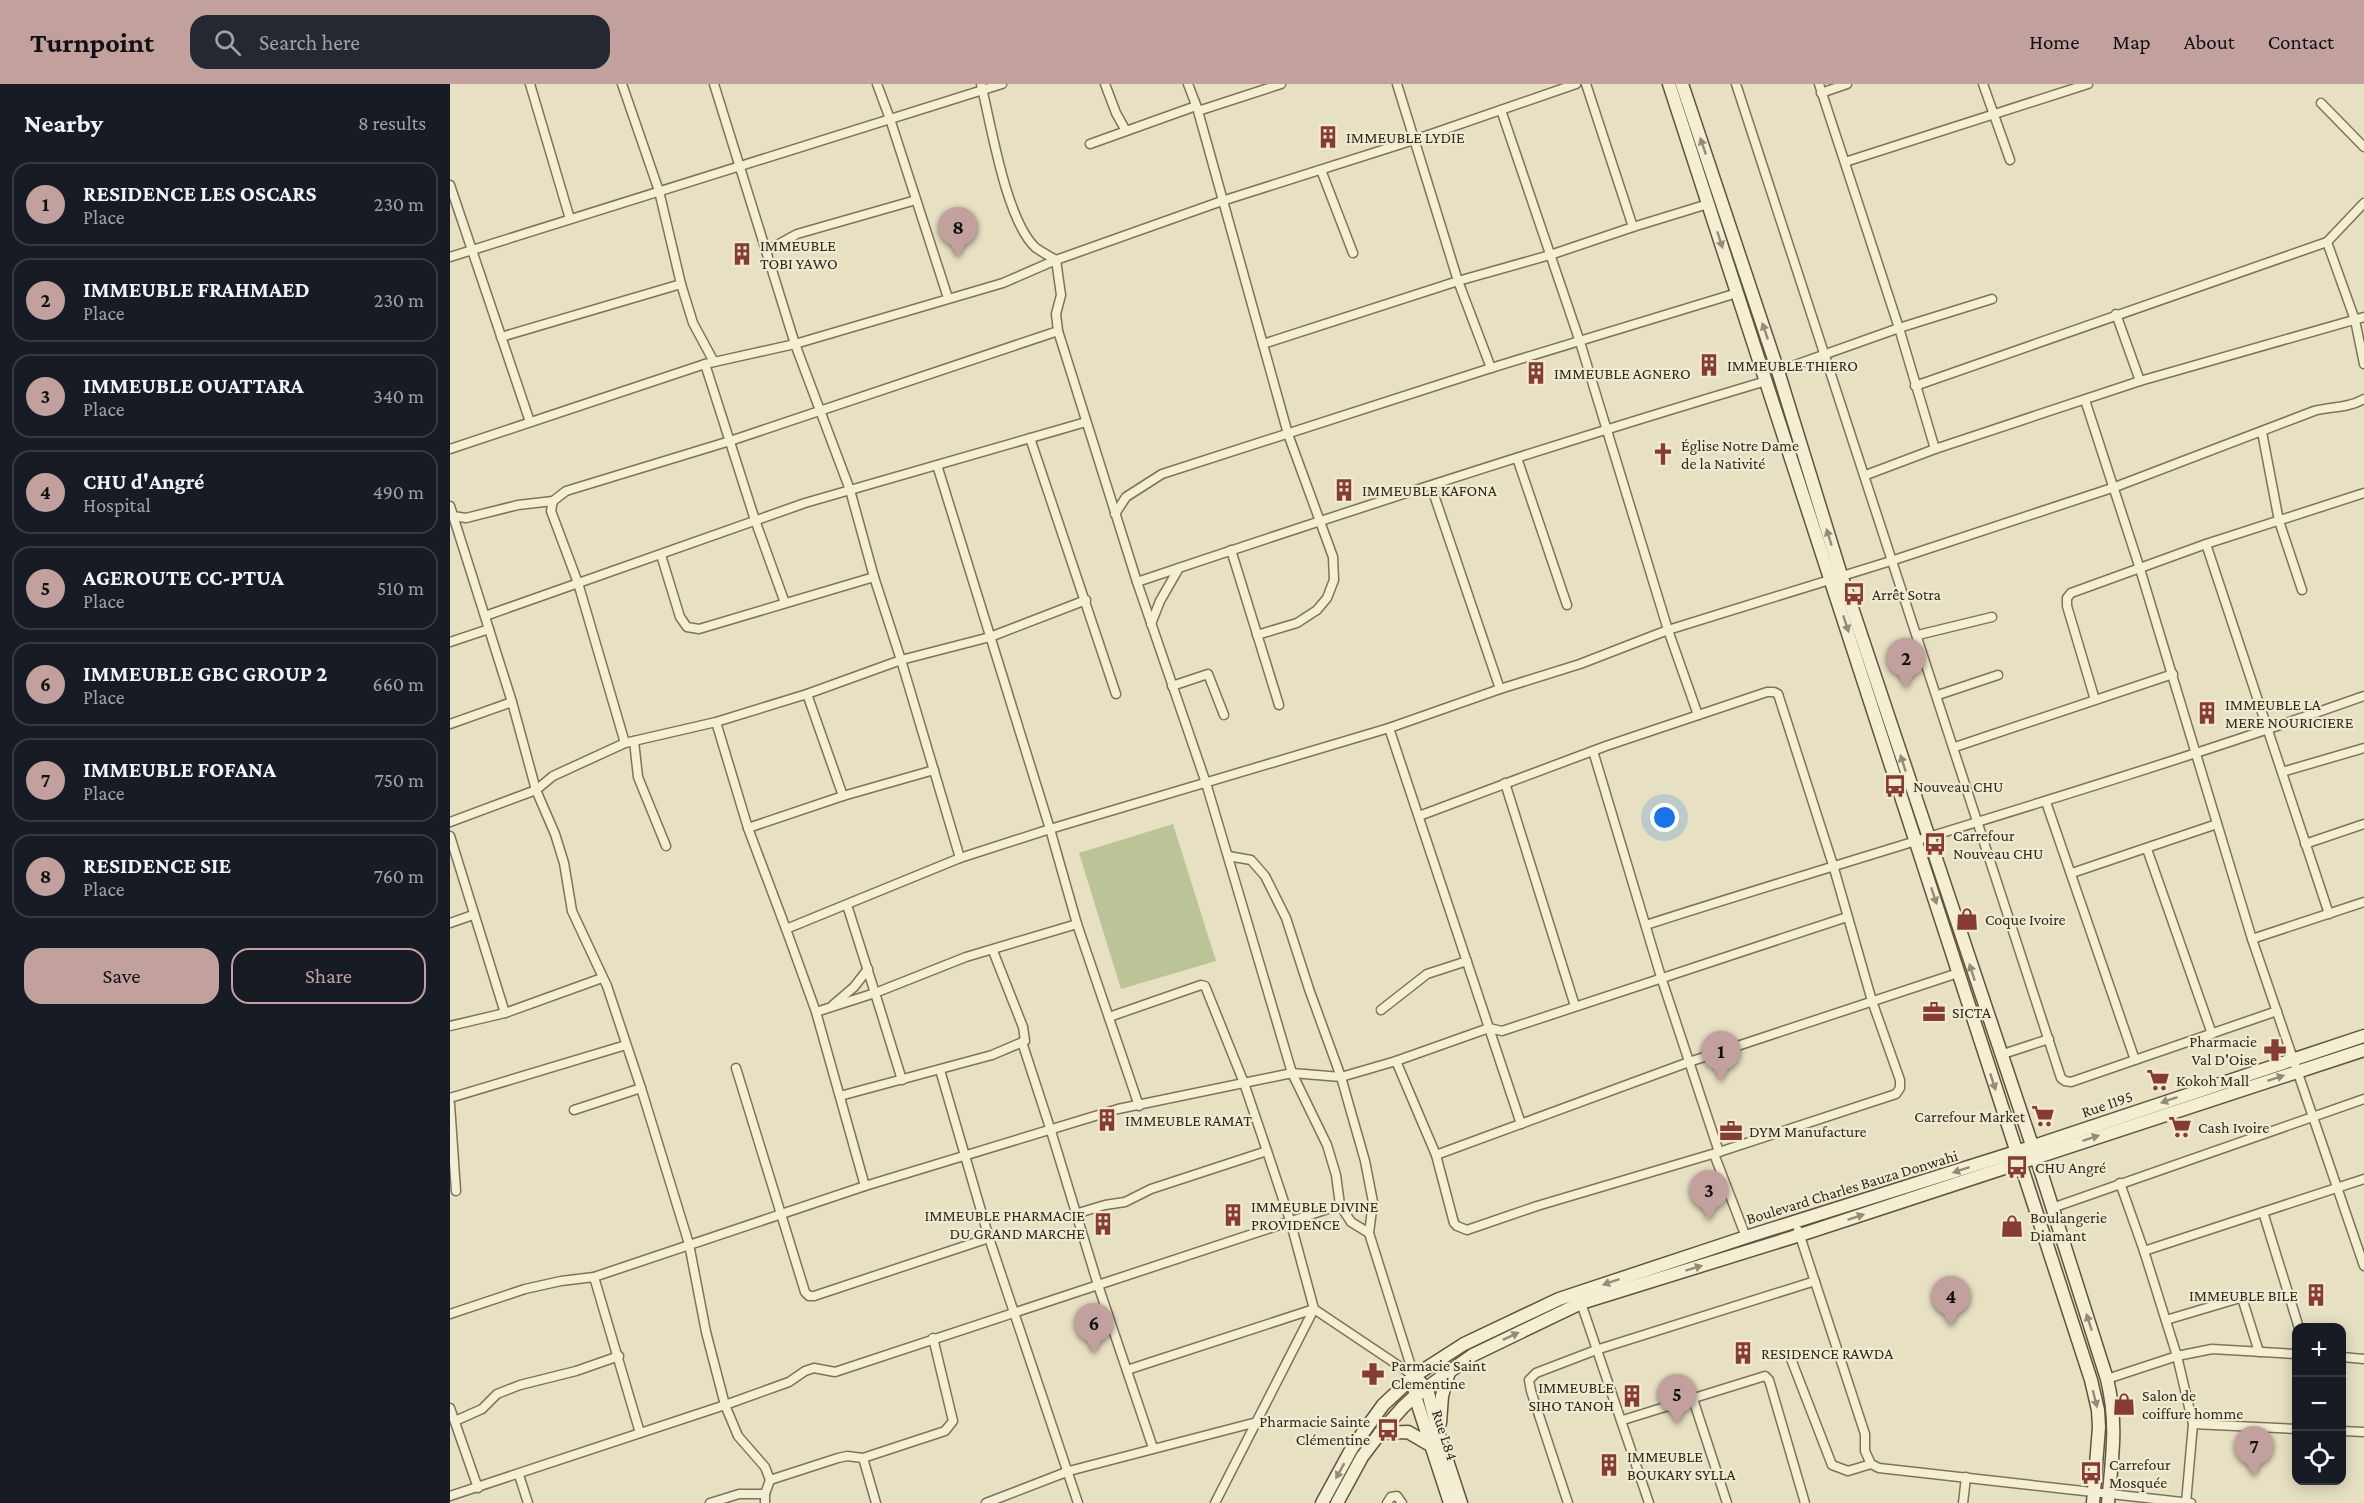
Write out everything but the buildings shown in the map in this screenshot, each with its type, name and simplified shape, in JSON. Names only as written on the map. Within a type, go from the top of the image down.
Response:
[{"type":"main road","points":[[1669,84],[1766,381],[1836,577],[1922,839],[2034,1151],[2099,1353],[2113,1406],[2115,1429],[2109,1499]]},
{"type":"main road","points":[[1682,84],[1778,370],[1836,577]]},
{"type":"main road","points":[[1922,839],[1958,973],[2084,1358],[2098,1410],[2099,1427],[2093,1498]]},
{"type":"main road","name":"Rue I195","points":[[2034,1151],[2294,1058],[2364,1036]]},
{"type":"main road","name":"Rue I195","points":[[2034,1151],[2364,1050]]},
{"type":"main road","points":[[2018,1157],[2034,1151]]},
{"type":"main road","name":"Boulevard Charles Bauza Donwahi","points":[[1322,1503],[1352,1448],[1383,1405],[1414,1376],[1464,1344],[1559,1299],[1746,1237],[2018,1157]]},
{"type":"main road","name":"Boulevard Charles Bauza Donwahi","points":[[1336,1503],[1362,1457],[1402,1407],[1449,1372],[1484,1350],[1581,1303],[1800,1235],[2018,1157]]},
{"type":"main road","points":[[2084,1358],[2099,1353]]},
{"type":"main road","points":[[1436,1444],[1442,1396],[1449,1372]]},
{"type":"main road","points":[[1414,1376],[1427,1389],[1436,1444],[1461,1503]]},
{"type":"main road","name":"Rue L84","points":[[1414,1376],[1415,1396],[1436,1444],[1450,1503]]},
{"type":"main road","points":[[1380,1433],[1408,1432],[1436,1444]]},
{"type":"street","points":[[530,84],[570,219]]},
{"type":"street","points":[[622,84],[659,191],[681,284],[693,323],[710,363],[730,441],[785,603]]},
{"type":"street","points":[[714,84],[795,344],[850,490],[874,577],[960,858]]},
{"type":"street","points":[[877,84],[948,298]]},
{"type":"street","points":[[450,257],[982,88],[1002,84]]},
{"type":"street","points":[[1105,84],[1126,131]]},
{"type":"street","points":[[1188,84],[1288,434],[1333,556],[1334,580],[1327,598],[1317,610],[1297,623],[1257,635]]},
{"type":"street","points":[[1090,144],[1281,84]]},
{"type":"street","points":[[1398,84],[1458,281],[1491,368]]},
{"type":"street","points":[[450,449],[710,363],[795,344],[1003,283],[1056,260],[1222,201],[1414,140],[1576,84]]},
{"type":"street","points":[[1586,84],[1633,226]]},
{"type":"street","points":[[1736,84],[1894,560],[2061,1078],[2066,1082],[2071,1082],[2277,1011]]},
{"type":"street","points":[[1847,84],[1820,88],[1899,328],[1935,449]]},
{"type":"street","points":[[1983,84],[2010,160]]},
{"type":"street","points":[[1845,162],[2088,84]]},
{"type":"street","points":[[982,88],[1004,184],[1021,227],[1035,247],[1056,260]]},
{"type":"street","points":[[2321,103],[2363,143]]},
{"type":"street","points":[[1502,110],[1580,342],[1668,630],[1698,715]]},
{"type":"street","points":[[1321,170],[1353,253]]},
{"type":"street","points":[[450,185],[530,422]]},
{"type":"street","points":[[766,252],[796,234],[916,200]]},
{"type":"street","points":[[1916,386],[2116,314],[2327,242],[2364,203]]},
{"type":"street","points":[[1263,344],[1708,204]]},
{"type":"street","points":[[2327,242],[2355,320],[2364,364]]},
{"type":"street","points":[[1056,260],[1060,295],[1056,314],[1058,331],[1151,625],[1206,783],[1292,1073],[1327,1145],[1336,1175],[1340,1205],[1351,1222],[1369,1233]]},
{"type":"street","points":[[501,337],[681,284]]},
{"type":"street","points":[[1115,514],[1126,497],[1152,478],[1491,368],[1737,293]]},
{"type":"street","points":[[1778,370],[1992,299]]},
{"type":"street","points":[[2116,314],[2140,381]]},
{"type":"street","points":[[1866,475],[1935,449],[2140,381],[2364,317]]},
{"type":"street","points":[[453,516],[466,518],[518,505],[553,501],[566,491],[730,441],[1058,331]]},
{"type":"street","points":[[1137,582],[1320,520],[1766,381]]},
{"type":"street","points":[[786,928],[960,858],[1389,728],[1580,664],[1668,630],[2115,488],[2314,411],[2339,409],[2364,399]]},
{"type":"street","points":[[2085,400],[2115,488],[2252,939],[2363,1261]]},
{"type":"street","points":[[485,616],[755,520],[1086,422]]},
{"type":"street","points":[[2262,432],[2279,521],[2302,590]]},
{"type":"street","points":[[1030,438],[1116,694]]},
{"type":"street","points":[[1516,458],[1567,605]]},
{"type":"street","points":[[937,465],[1050,829],[1077,924],[1139,1106]]},
{"type":"street","points":[[1431,486],[1500,689]]},
{"type":"street","points":[[2095,700],[2067,606],[2067,598],[2071,593],[2206,544],[2364,493]]},
{"type":"street","points":[[553,501],[551,511],[578,583],[630,742],[638,777],[666,846]]},
{"type":"street","points":[[450,506],[512,702],[536,790],[555,834],[564,863],[573,911],[620,1021],[689,1244],[706,1332],[725,1405],[738,1436],[765,1467],[770,1480],[765,1498],[739,1494],[710,1503]]},
{"type":"street","points":[[2206,544],[2329,914]]},
{"type":"street","points":[[1231,550],[1280,705]]},
{"type":"street","points":[[661,555],[680,616],[687,627],[699,628],[874,577]]},
{"type":"street","points":[[1151,625],[1160,601],[1179,568]]},
{"type":"street","points":[[450,822],[536,790],[553,776],[630,742],[716,722],[807,694],[901,660],[990,637],[1086,600]]},
{"type":"street","points":[[1918,635],[1992,617]]},
{"type":"street","points":[[450,642],[489,629]]},
{"type":"street","points":[[1172,686],[1208,674],[1224,715]]},
{"type":"street","points":[[1955,747],[2172,674]]},
{"type":"street","points":[[1938,695],[1998,675]]},
{"type":"street","points":[[1396,1061],[1436,1155],[1454,1223],[1467,1230],[1537,1206],[1716,1153],[1896,1094],[1900,1088],[1900,1080],[1872,1001],[1833,865],[1778,694],[1767,692],[1698,715],[1593,751],[1419,816]]},
{"type":"street","points":[[807,694],[843,796]]},
{"type":"street","points":[[1646,925],[1833,865],[2046,802],[2364,696]]},
{"type":"street","points":[[450,724],[512,702]]},
{"type":"street","points":[[716,722],[748,828],[816,1012],[865,1186]]},
{"type":"street","points":[[1389,728],[1521,1124]]},
{"type":"street","points":[[2282,772],[2364,748]]},
{"type":"street","points":[[1593,751],[1716,1153],[1746,1237]]},
{"type":"street","points":[[748,828],[843,796],[934,770]]},
{"type":"street","points":[[1505,783],[1575,1006]]},
{"type":"street","points":[[2046,802],[2135,1060]]},
{"type":"street","points":[[2072,873],[2217,824]]},
{"type":"street","points":[[2305,844],[2364,824]]},
{"type":"street","points":[[450,836],[505,1013]]},
{"type":"street","points":[[2147,849],[2212,1034]]},
{"type":"street","points":[[1228,856],[1251,860],[1266,876],[1287,918],[1309,989],[1341,1077],[1365,1161],[1372,1202],[1369,1233],[1414,1376]]},
{"type":"street","points":[[2252,939],[2364,902]]},
{"type":"street","points":[[847,904],[902,1080]]},
{"type":"street","points":[[450,922],[473,915]]},
{"type":"street","points":[[450,1314],[525,1289],[594,1277],[865,1186],[1118,1109],[1292,1073],[1341,1077],[1396,1061],[1489,1028],[1502,1030],[1847,917]]},
{"type":"street","points":[[816,1012],[875,993],[966,957],[993,951],[1077,924]]},
{"type":"street","points":[[840,1096],[940,1070],[992,1054],[1026,1039],[993,951]]},
{"type":"street","points":[[1381,1010],[1427,974],[1467,961]]},
{"type":"street","points":[[831,1007],[854,987],[867,969]]},
{"type":"street","points":[[1436,1155],[1689,1062],[1958,973]]},
{"type":"street","points":[[450,1026],[505,1013],[602,978]]},
{"type":"street","points":[[1108,1017],[1201,985],[1205,986],[1244,1083],[1267,1151],[1290,1220],[1314,1310],[1414,1376]]},
{"type":"street","points":[[2000,1055],[2049,1039]]},
{"type":"street","points":[[1022,1042],[1075,1214],[1153,1448]]},
{"type":"street","points":[[450,1098],[626,1045]]},
{"type":"street","points":[[736,1068],[805,1292],[809,1296],[989,1238]]},
{"type":"street","points":[[940,1070],[989,1238],[1078,1503]]},
{"type":"street","points":[[574,1110],[641,1088]]},
{"type":"street","points":[[2052,1208],[2364,1099]]},
{"type":"street","points":[[450,1104],[456,1191]]},
{"type":"street","points":[[1075,1214],[1125,1202],[1151,1189],[1267,1151]]},
{"type":"street","points":[[2144,1251],[2364,1179]]},
{"type":"street","points":[[2120,1183],[2177,1356],[2193,1424],[2186,1503]]},
{"type":"street","points":[[450,1496],[725,1405],[789,1382],[814,1368],[835,1372],[1340,1205]]},
{"type":"street","points":[[2263,1212],[2298,1323]]},
{"type":"street","points":[[1796,1222],[1865,1434],[1865,1451],[1871,1464],[1879,1468],[1966,1477],[2093,1498],[2192,1503]]},
{"type":"street","points":[[594,1277],[640,1433]]},
{"type":"street","points":[[1568,1503],[1531,1390],[1529,1380],[1536,1373],[1596,1350],[1815,1281]]},
{"type":"street","points":[[2166,1320],[2240,1298],[2243,1301],[2259,1352]]},
{"type":"street","points":[[1581,1303],[1623,1420],[1649,1503]]},
{"type":"street","points":[[1127,1370],[1314,1310]]},
{"type":"street","points":[[1215,1503],[1314,1310]]},
{"type":"street","points":[[770,1480],[838,1458],[847,1456],[863,1458],[945,1431],[953,1421],[933,1338]]},
{"type":"street","points":[[2107,1379],[2177,1356],[2212,1349],[2292,1354]]},
{"type":"street","points":[[455,1421],[482,1409],[497,1394],[618,1356]]},
{"type":"street","points":[[2346,1357],[2364,1359]]},
{"type":"street","points":[[1791,1359],[1832,1465],[1848,1472],[1871,1464]]},
{"type":"street","points":[[1623,1420],[1765,1376],[1769,1380],[1805,1503]]},
{"type":"street","points":[[1693,1399],[1727,1503]]},
{"type":"street","points":[[450,1408],[478,1488]]},
{"type":"street","points":[[986,1503],[1069,1471],[1257,1422]]},
{"type":"street","points":[[2193,1424],[2292,1429]]},
{"type":"street","points":[[2346,1431],[2364,1432]]},
{"type":"street","points":[[863,1458],[876,1503]]},
{"type":"street","points":[[519,1475],[528,1503]]},
{"type":"street","points":[[1963,1503],[1966,1477]]},
{"type":"street","points":[[1387,1503],[1391,1497],[1396,1496],[1402,1503]]},
{"type":"green space","points":[[1173,824],[1216,961],[1121,989],[1079,853]]},
{"type":"place","name":"IMMEUBLE LYDIE","points":[[1328,137]]},
{"type":"place","name":"IMMEUBLE TOBI YAWO","points":[[742,254]]},
{"type":"place","name":"RESIDENCE SIE","points":[[958,257]]},
{"type":"place","name":"IMMEUBLE THIERO","points":[[1709,365]]},
{"type":"place","name":"IMMEUBLE AGNERO","points":[[1536,373]]},
{"type":"place","name":"Église Notre Dame de la Nativité","points":[[1663,454]]},
{"type":"place","name":"IMMEUBLE KAFONA","points":[[1344,490]]},
{"type":"place","name":"Arrêt Sotra","points":[[1854,594]]},
{"type":"place","name":"IMMEUBLE FRAHMAED","points":[[1906,688]]},
{"type":"place","name":"IMMEUBLE LA MERE NOURICIERE","points":[[2207,713]]},
{"type":"place","name":"Nouveau CHU","points":[[1895,786]]},
{"type":"place","name":"Carrefour Nouveau CHU","points":[[1935,844]]},
{"type":"place","name":"Coque Ivoire","points":[[1967,919]]},
{"type":"place","name":"SICTA","points":[[1934,1012]]},
{"type":"place","name":"Pharmacie Val D'Oise","points":[[2275,1050]]},
{"type":"place","name":"Kokoh Mall","points":[[2158,1080]]},
{"type":"place","name":"RESIDENCE LES OSCARS","points":[[1721,1081]]},
{"type":"place","name":"Carrefour Market","points":[[2043,1116]]},
{"type":"place","name":"IMMEUBLE RAMAT","points":[[1107,1120]]},
{"type":"place","name":"Cash Ivoire","points":[[2180,1127]]},
{"type":"place","name":"DYM Manufacture","points":[[1731,1131]]},
{"type":"place","name":"CHU Angré","points":[[2017,1167]]},
{"type":"place","name":"IMMEUBLE DIVINE PROVIDENCE","points":[[1233,1215]]},
{"type":"place","name":"IMMEUBLE OUATTARA","points":[[1709,1220]]},
{"type":"place","name":"IMMEUBLE PHARMACIE DU GRAND MARCHE","points":[[1103,1224]]},
{"type":"place","name":"Boulangerie Diamant","points":[[2012,1226]]},
{"type":"place","name":"IMMEUBLE BILE","points":[[2316,1295]]},
{"type":"place","name":"CHU d'Angré","points":[[1951,1326]]},
{"type":"place","name":"IMMEUBLE GBC GROUP 2","points":[[1094,1353]]},
{"type":"place","name":"RESIDENCE RAWDA","points":[[1743,1353]]},
{"type":"place","name":"Parmacie Saint Clementine","points":[[1373,1374]]},
{"type":"place","name":"IMMEUBLE SIHO TANOH","points":[[1632,1396]]},
{"type":"place","name":"Salon de coiffure homme","points":[[2124,1404]]},
{"type":"place","name":"AGEROUTE CC-PTUA","points":[[1677,1424]]},
{"type":"place","name":"Pharmacie Sainte Clémentine","points":[[1388,1430]]},
{"type":"place","name":"IMMEUBLE BOUKARY SYLLA","points":[[1609,1465]]},
{"type":"place","name":"Carrefour Mosquée","points":[[2091,1473]]},
{"type":"place","name":"IMMEUBLE FOFANA","points":[[2254,1476]]}]
